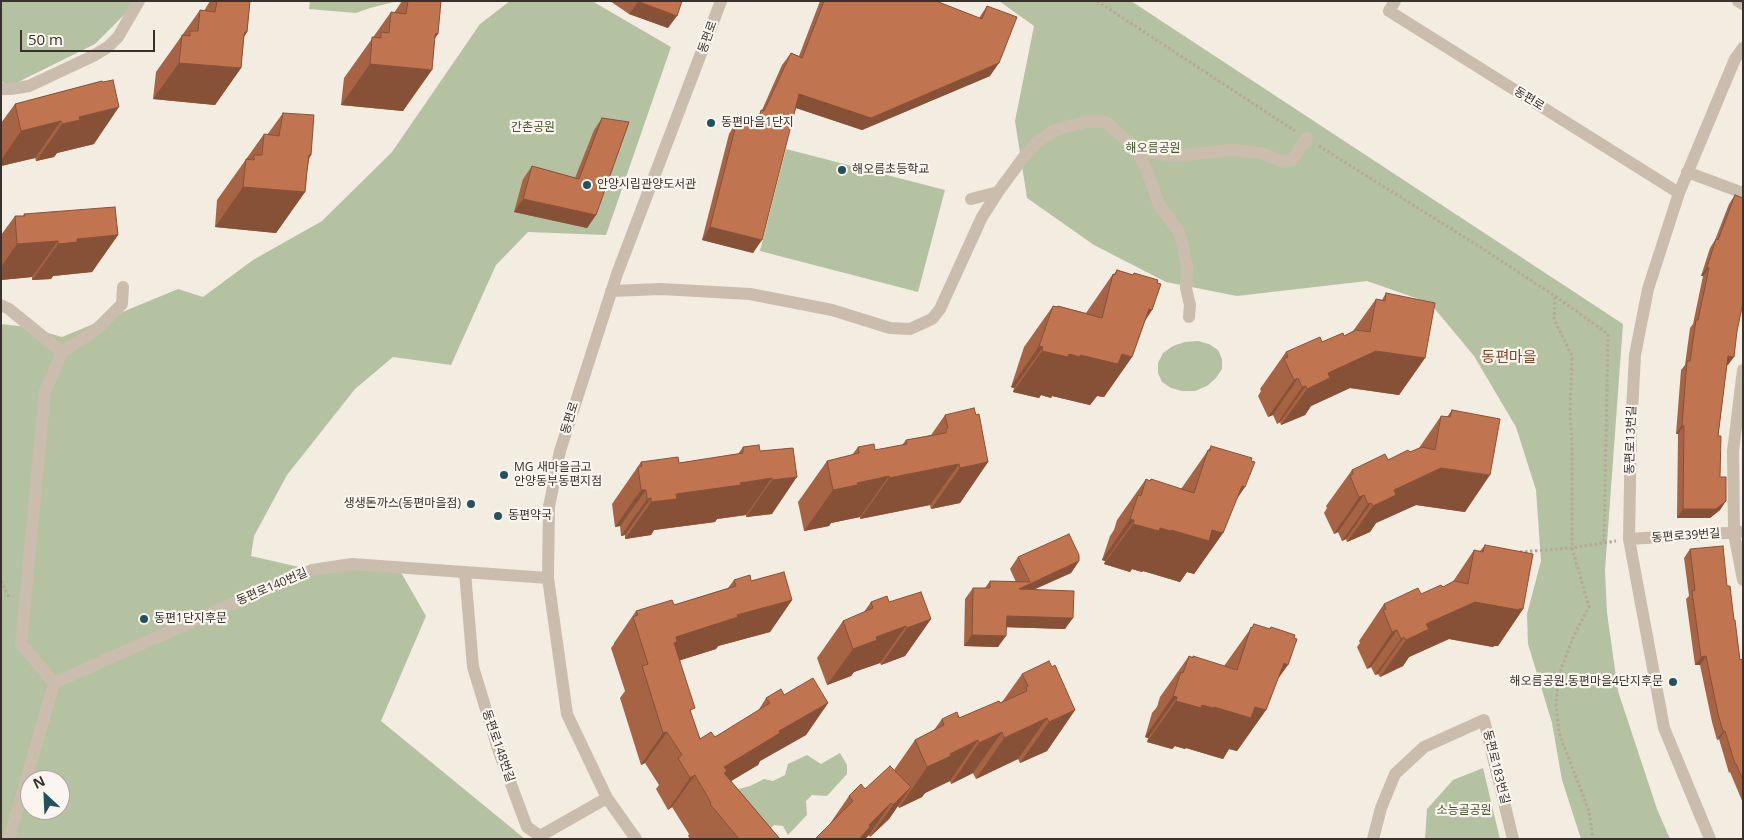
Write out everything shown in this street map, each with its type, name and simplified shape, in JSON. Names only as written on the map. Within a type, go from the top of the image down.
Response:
[{"type":"street","points":[[1,89],[29,86],[100,52],[118,38],[139,1]]},
{"type":"street","name":"동편로","points":[[636,839],[607,798],[567,714],[548,578],[549,507],[560,451],[611,291],[721,1]]},
{"type":"street","name":"동편로","points":[[1395,1],[1389,11],[1679,193]]},
{"type":"street","points":[[1738,1],[1743,4]]},
{"type":"street","name":"동편로13번길","points":[[1710,839],[1664,728],[1628,539],[1631,429],[1635,355],[1648,289],[1687,172],[1735,59],[1743,48]]},
{"type":"street","points":[[611,291],[662,289],[750,294],[832,310],[890,328],[910,329],[932,319],[940,309],[982,217],[1022,158],[1037,142],[1054,130],[1084,122],[1106,122],[1137,150],[1149,176],[1159,206],[1178,230],[1187,267],[1186,288],[1190,305],[1189,317]]},
{"type":"street","points":[[1137,150],[1175,156],[1232,150],[1260,153],[1285,162],[1292,160],[1307,138]]},
{"type":"street","points":[[1687,172],[1743,193]]},
{"type":"street","points":[[971,199],[998,192]]},
{"type":"street","points":[[9,839],[54,683],[21,644],[45,391],[62,352],[97,329],[122,304],[123,287]]},
{"type":"street","points":[[1,305],[9,308],[62,352]]},
{"type":"street","points":[[1743,370],[1733,451],[1743,580]]},
{"type":"street","name":"동편로39번길","points":[[1628,539],[1739,532]]},
{"type":"street","name":"동편로140번길","points":[[54,683],[312,570],[352,564],[548,578]]},
{"type":"street","name":"동편로148번길","points":[[466,572],[472,667],[499,752],[527,827],[540,836],[607,798]]},
{"type":"street","name":"동편로183번길","points":[[1373,839],[1381,808],[1395,774],[1424,747],[1484,720],[1513,839]]},
{"type":"path","points":[[1097,1],[1307,138],[1480,247],[1555,296],[1608,334],[1604,543],[1572,548],[1514,552]]},
{"type":"path","points":[[1555,296],[1554,319],[1572,356],[1570,410],[1572,548],[1589,607],[1574,635],[1559,675],[1556,702],[1559,733],[1589,810],[1593,839]]},
{"type":"green space","points":[[1,1],[135,1],[133,6],[95,44],[12,85],[1,82]]},
{"type":"green space","points":[[310,1],[398,1],[356,13],[309,9]]},
{"type":"green space","name":"간촌공원","points":[[510,1],[592,1],[671,47],[606,235],[528,232],[496,265],[451,365],[393,357],[355,389],[287,475],[254,536],[251,556],[312,570],[399,569],[426,616],[381,721],[525,839],[1,839],[1,324],[27,327],[62,337],[178,289],[203,297],[253,260],[322,221],[392,152],[480,24]]},
{"type":"green space","name":"해오름공원","points":[[999,1],[1131,1],[1623,324],[1605,570],[1607,613],[1618,691],[1657,809],[1670,839],[1581,839],[1562,780],[1552,723],[1528,644],[1527,614],[1541,561],[1536,490],[1516,427],[1474,356],[1430,303],[1367,281],[1237,296],[1166,282],[1094,245],[1027,198],[1015,121],[1034,26]]},
{"type":"green space","points":[[786,149],[945,190],[918,292],[760,251]]},
{"type":"green space","points":[[1198,341],[1209,344],[1218,350],[1222,359],[1222,369],[1216,378],[1207,386],[1195,391],[1182,391],[1171,388],[1162,382],[1158,373],[1158,363],[1163,353],[1173,346],[1185,342]]},
{"type":"green space","points":[[840,753],[847,765],[847,774],[827,796],[812,795],[806,801],[807,815],[788,835],[783,826],[774,825],[768,831],[731,791],[750,786],[764,779],[773,781],[785,775],[788,764],[807,755],[821,764]]},
{"type":"green space","name":"소능골공원","points":[[1483,768],[1500,839],[1425,839],[1427,809],[1453,780]]},
{"type":"building","points":[[217,1],[250,1],[241,68],[179,63],[182,35],[190,36],[190,31],[198,31],[200,10],[215,12]]},
{"type":"building","points":[[408,1],[441,1],[432,70],[370,64],[372,37],[381,38],[381,32],[389,33],[391,12],[406,14]]},
{"type":"building","points":[[637,1],[682,1],[677,16]]},
{"type":"building","points":[[824,1],[936,1],[982,19],[987,6],[1017,17],[999,63],[871,118],[799,94],[762,240],[710,227],[737,121],[757,126],[761,110],[764,111],[791,53],[802,58]]},
{"type":"building","points":[[113,80],[119,107],[79,117],[80,120],[62,124],[61,121],[21,131],[15,104],[102,81]]},
{"type":"building","points":[[283,113],[314,115],[311,155],[309,155],[305,192],[243,187],[246,159],[254,160],[254,155],[262,155],[264,134],[279,136]]},
{"type":"building","name":"안양시립관양도서관","points":[[602,118],[629,122],[596,215],[523,199],[532,166],[579,179]]},
{"type":"building","points":[[1735,195],[1743,198],[1743,303],[1734,357],[1728,356],[1718,436],[1721,436],[1720,477],[1726,477],[1726,501],[1716,509],[1683,509],[1684,426],[1682,425],[1687,361],[1690,361],[1696,320],[1698,320],[1709,268],[1707,267],[1716,239],[1718,240]]},
{"type":"building","points":[[115,207],[118,235],[77,239],[77,242],[58,244],[58,241],[17,244],[15,216]]},
{"type":"building","points":[[1117,270],[1158,280],[1157,283],[1161,284],[1152,310],[1149,309],[1132,357],[1122,354],[1118,364],[1080,355],[1080,357],[1069,354],[1068,357],[1042,351],[1043,347],[1039,346],[1053,306],[1102,318],[1113,274],[1115,275]]},
{"type":"building","points":[[1386,293],[1435,303],[1425,358],[1376,351],[1328,373],[1330,378],[1307,389],[1306,386],[1302,387],[1298,378],[1294,380],[1284,359],[1288,357],[1286,352],[1320,337],[1322,342],[1343,333],[1344,336],[1356,330],[1370,332],[1376,299],[1385,301]]},
{"type":"building","points":[[974,408],[976,415],[979,414],[988,462],[960,468],[959,464],[889,478],[889,476],[833,490],[827,461],[859,453],[858,447],[874,444],[875,450],[907,444],[906,440],[946,433],[948,428],[945,415]]},
{"type":"building","points":[[1452,410],[1500,419],[1490,475],[1441,468],[1394,490],[1396,495],[1373,506],[1371,503],[1368,504],[1364,495],[1359,497],[1350,476],[1353,474],[1352,470],[1385,454],[1388,460],[1408,450],[1410,452],[1422,447],[1435,450],[1441,416],[1450,417]]},
{"type":"building","points":[[759,445],[760,451],[793,448],[797,477],[772,480],[772,478],[740,483],[741,485],[676,494],[677,499],[651,502],[651,498],[647,499],[646,490],[641,490],[638,467],[642,466],[641,462],[678,457],[679,463],[743,453],[743,447]]},
{"type":"building","points":[[1211,446],[1252,458],[1251,461],[1255,462],[1245,487],[1242,486],[1223,533],[1212,530],[1209,541],[1171,530],[1160,528],[1159,531],[1133,524],[1134,520],[1130,519],[1138,495],[1141,496],[1146,479],[1194,493]]},
{"type":"building","points":[[1069,534],[1079,555],[1079,561],[1019,589],[1074,591],[1073,618],[1007,616],[1006,636],[972,635],[973,588],[990,588],[990,581],[1030,582],[1018,557]]},
{"type":"building","points":[[1485,545],[1533,554],[1523,609],[1519,610],[1475,602],[1426,624],[1429,629],[1406,640],[1404,637],[1401,639],[1397,630],[1392,632],[1383,610],[1386,609],[1384,604],[1418,588],[1421,594],[1441,585],[1443,587],[1454,581],[1468,584],[1474,550],[1483,552]]},
{"type":"building","points":[[1723,546],[1727,586],[1730,586],[1740,660],[1743,659],[1743,780],[1735,764],[1725,731],[1723,731],[1706,656],[1701,657],[1692,591],[1695,590],[1690,549]]},
{"type":"building","points":[[784,572],[792,600],[737,615],[738,617],[676,637],[677,642],[674,643],[695,708],[690,710],[700,739],[711,732],[715,737],[770,703],[766,698],[781,689],[784,695],[813,678],[828,703],[779,731],[780,733],[724,767],[727,771],[724,773],[780,839],[739,839],[710,804],[695,775],[690,778],[678,758],[682,755],[667,732],[663,733],[642,666],[648,664],[633,617],[638,615],[636,611],[672,600],[674,605],[736,586],[734,580],[750,575],[751,581]]},
{"type":"building","points":[[921,592],[931,619],[876,637],[877,640],[853,649],[843,621],[873,608],[871,602],[887,596],[889,602]]},
{"type":"building","points":[[1254,624],[1270,629],[1271,627],[1295,635],[1294,638],[1297,639],[1288,665],[1284,663],[1266,710],[1255,707],[1251,718],[1214,707],[1202,705],[1201,708],[1176,701],[1177,697],[1173,696],[1189,656],[1237,670],[1251,627]]},
{"type":"building","points":[[1049,661],[1052,667],[1055,665],[1075,710],[1049,722],[1047,718],[1004,738],[1002,732],[979,743],[978,740],[950,754],[951,756],[927,767],[915,740],[944,725],[942,719],[957,712],[959,718],[1027,691],[1026,687],[1028,686],[1022,674]]},
{"type":"building","points":[[890,766],[911,787],[893,805],[891,803],[869,825],[870,827],[859,839],[815,839],[853,801],[849,796],[861,784],[865,789]]},
{"type":"place","name":"동편마을1단지","points":[[711,123]]},
{"type":"place","name":"해오름초등학교","points":[[842,170]]},
{"type":"place","name":"안양시립관양도서관","points":[[587,185]]},
{"type":"place","name":"MG 새마을금고 안양동부동편지점","points":[[504,475]]},
{"type":"place","name":"생생돈까스(동편마을점)","points":[[471,504]]},
{"type":"place","name":"동편약국","points":[[498,516]]},
{"type":"place","name":"동편1단지후문","points":[[144,619]]},
{"type":"place","name":"해오름공원.동편마을4단지후문","points":[[1673,682]]},
{"type":"district","name":"동편마을","points":[[1509,358]]}]
